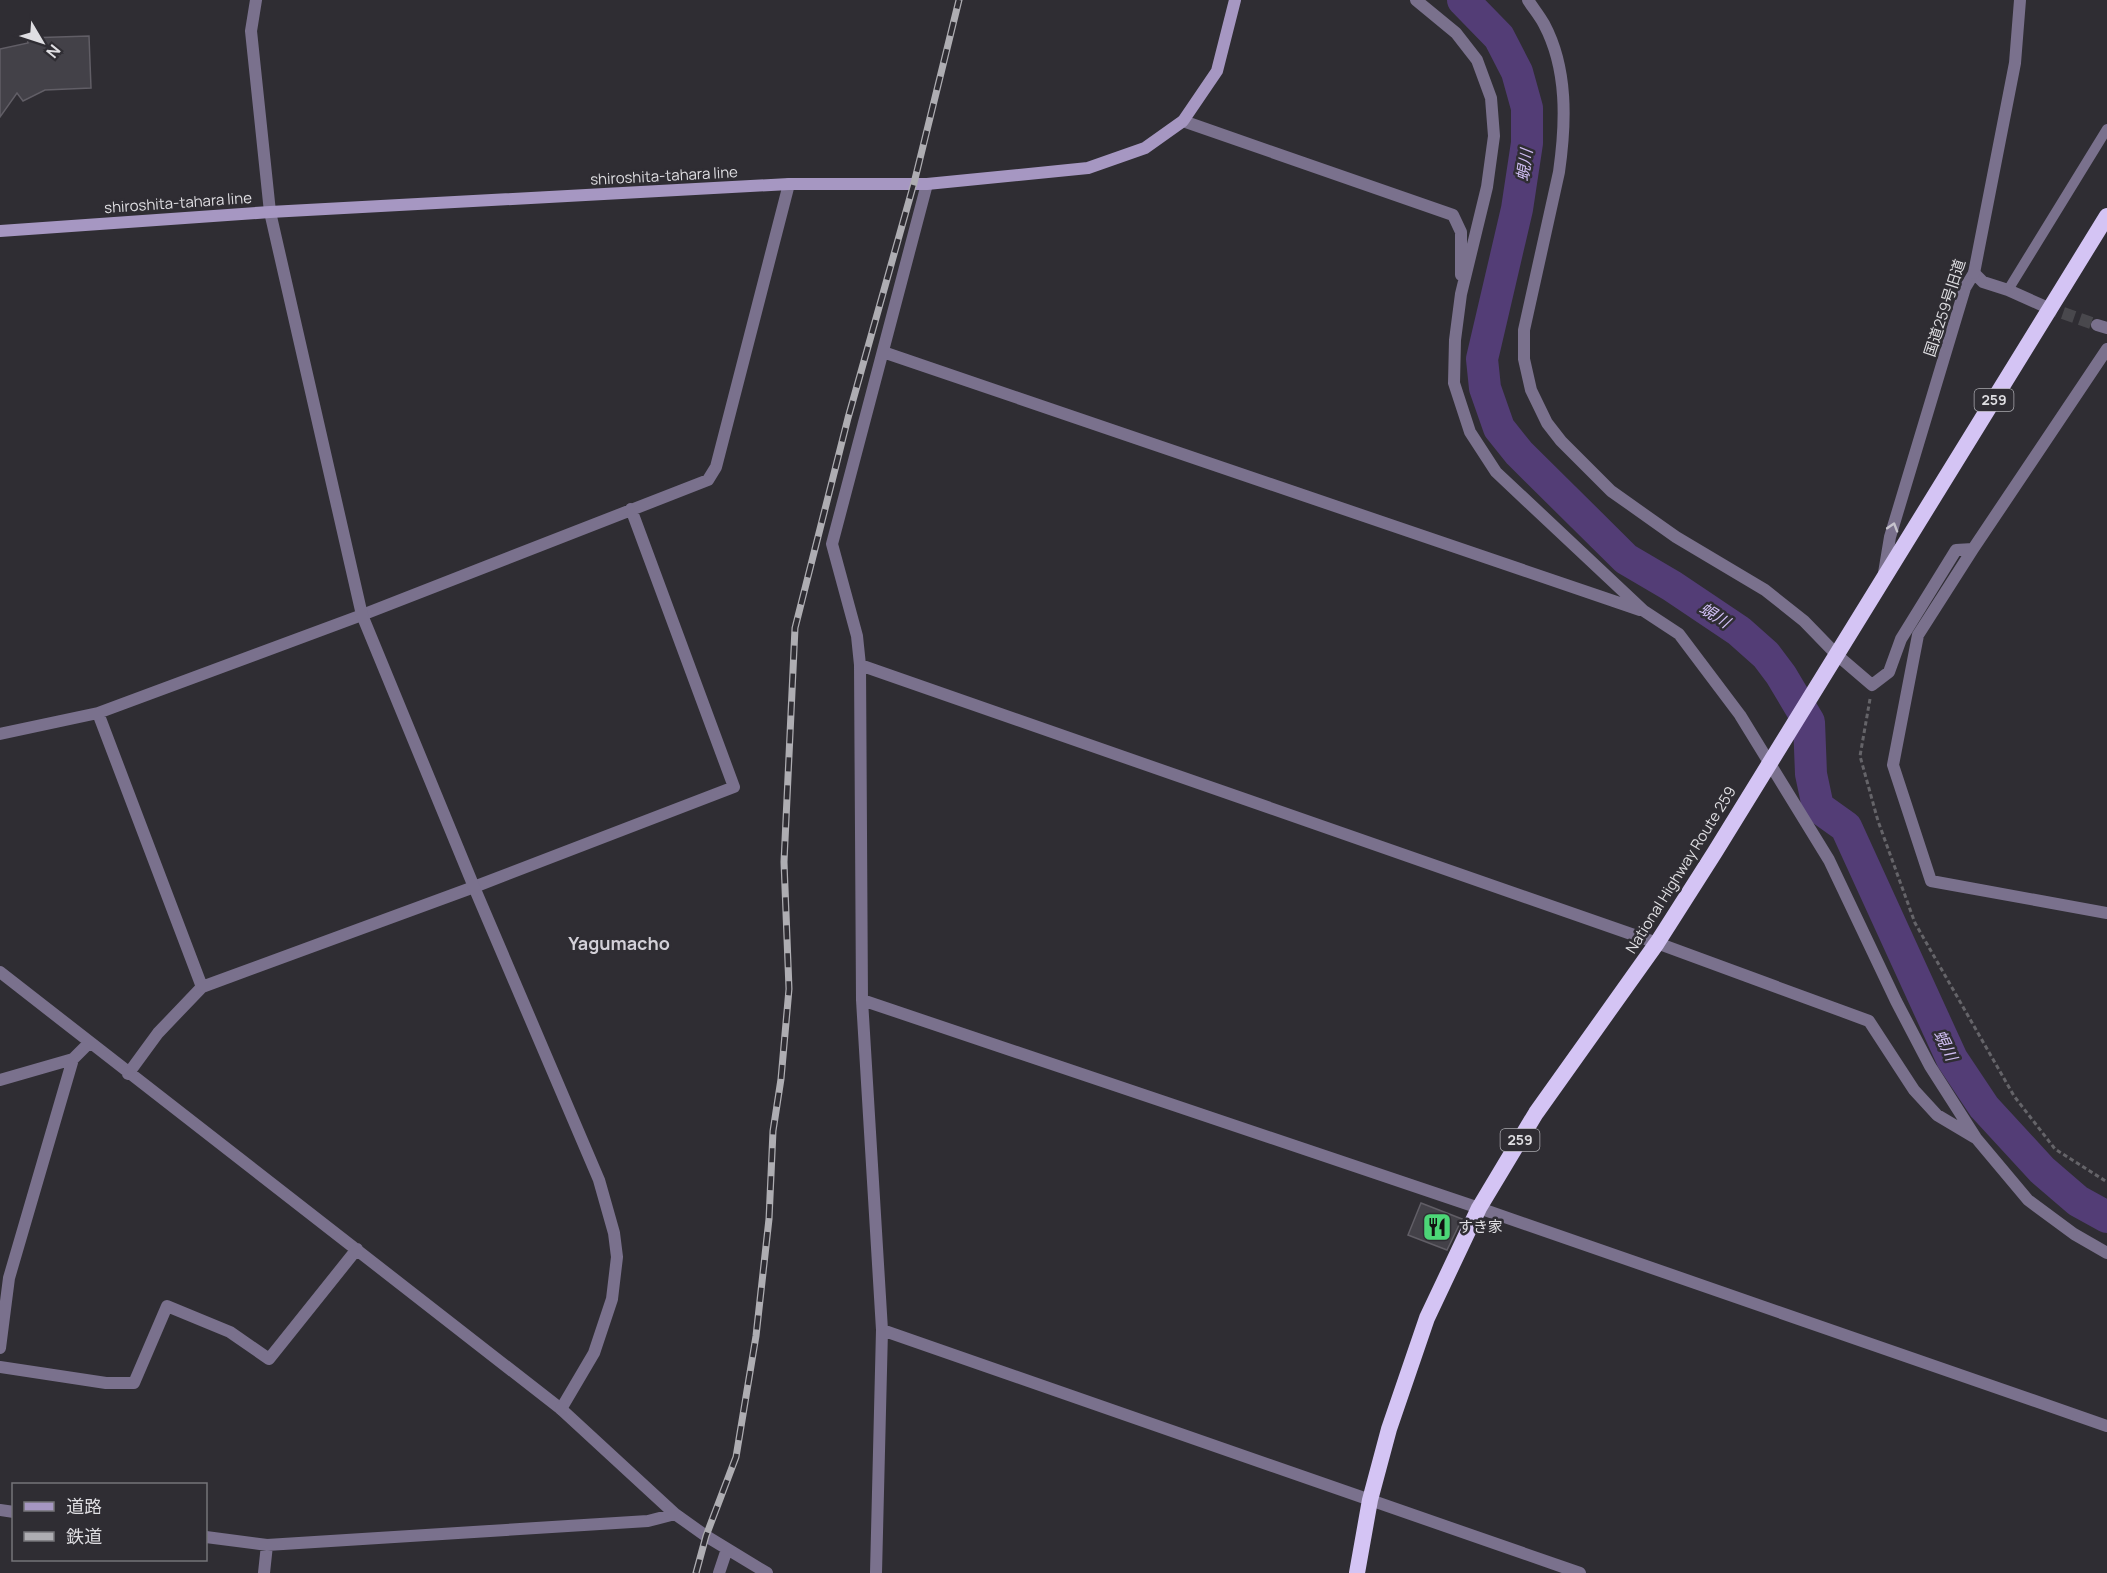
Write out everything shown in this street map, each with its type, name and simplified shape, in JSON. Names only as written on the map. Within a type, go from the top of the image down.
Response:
[{"type":"highway","name":"National Highway Route 259","points":[[1357,1573],[1370,1500],[1389,1429],[1427,1318],[1479,1208],[1536,1113],[1658,943],[1882,584],[2107,216]]},
{"type":"main road","name":"shiroshita-tahara line","points":[[0,231],[270,212],[789,184],[927,184],[1088,168],[1145,148],[1183,121],[1217,71],[1236,0]]},
{"type":"street","points":[[256,0],[251,31],[270,212],[362,615],[474,887],[599,1180],[614,1233],[617,1257],[612,1299],[594,1353],[561,1409]]},
{"type":"street","points":[[1416,0],[1456,33],[1477,60],[1491,98],[1494,136],[1487,187],[1461,294],[1455,340],[1455,383],[1470,432],[1496,472],[1644,611],[1679,634],[1773,757],[1829,860],[1896,1001],[1930,1066],[1976,1138],[2028,1200],[2074,1234],[2107,1253]]},
{"type":"street","points":[[1528,0],[1544,24],[1557,58],[1563,92],[1563,146],[1559,172],[1524,330],[1526,369],[1531,390],[1546,423],[1611,491],[1676,537],[1765,590],[1804,621],[1837,655],[1872,685],[1889,672],[1902,639],[1956,550],[1972,549]]},
{"type":"street","name":"国道259号旧道","points":[[1882,584],[1890,537],[1965,288],[1974,273],[2015,63],[2020,0]]},
{"type":"street","points":[[1183,121],[1453,215],[1461,232],[1461,294]]},
{"type":"street","points":[[0,734],[98,713],[362,615],[708,480],[716,467],[789,184]]},
{"type":"street","points":[[876,1573],[882,1330],[862,1000],[860,665],[857,636],[832,544],[927,184]]},
{"type":"street","points":[[1974,273],[1983,282],[2046,307]]},
{"type":"street","points":[[2107,349],[1972,549],[1918,635],[1893,765],[1931,881],[2107,914]]},
{"type":"street","points":[[883,352],[1644,611]]},
{"type":"street","points":[[128,1074],[158,1033],[202,987],[474,887],[734,787],[631,509]]},
{"type":"street","points":[[860,665],[1658,943],[1869,1021],[1914,1090],[1936,1114],[1976,1138]]},
{"type":"street","points":[[98,713],[202,987]]},
{"type":"street","points":[[0,972],[128,1074],[561,1409],[675,1514],[766,1573]]},
{"type":"street","points":[[862,1000],[1479,1208],[2107,1426]]},
{"type":"street","points":[[0,1348],[9,1278],[73,1059],[90,1042]]},
{"type":"street","points":[[0,1080],[73,1059]]},
{"type":"street","points":[[0,1367],[106,1383],[134,1383],[167,1306],[230,1332],[269,1359],[357,1249]]},
{"type":"street","points":[[882,1330],[1580,1573]]},
{"type":"street","points":[[207,1537],[267,1545],[648,1521],[675,1514]]},
{"type":"street","points":[[264,1573],[267,1545]]},
{"type":"street","points":[[719,1573],[727,1549]]},
{"type":"lane","points":[[2008,290],[2107,129]]},
{"type":"path","points":[[1872,685],[1860,756],[1878,821],[1915,923],[2014,1096],[2055,1149],[2107,1182]]},
{"type":"building","points":[[89,36],[91,88],[45,90],[23,101],[17,93],[0,117],[0,49],[28,43],[27,38]]},
{"type":"building","name":"すき家","points":[[1421,1203],[1462,1219],[1447,1250],[1408,1235]]},
{"type":"waterway","name":"蜆川","points":[[1463,0],[1499,37],[1517,72],[1527,108],[1527,143],[1517,209],[1482,359],[1485,388],[1499,428],[1519,453],[1626,559],[1672,586],[1739,631],[1766,655],[1781,675],[1809,722],[1811,774],[1818,807],[1846,827],[1952,1059],[1984,1107],[2042,1170],[2078,1201],[2107,1217]]},
{"type":"tunnel","points":[[2046,307],[2097,325]]},
{"type":"railway","points":[[696,1573],[706,1536],[736,1457],[756,1336],[769,1219],[773,1131],[781,1079],[789,989],[784,862],[795,628],[848,418],[914,183],[959,0]]},
{"type":"place","name":"すき家","points":[[1437,1227]]},
{"type":"district","name":"Yagumacho","points":[[619,944]]}]
